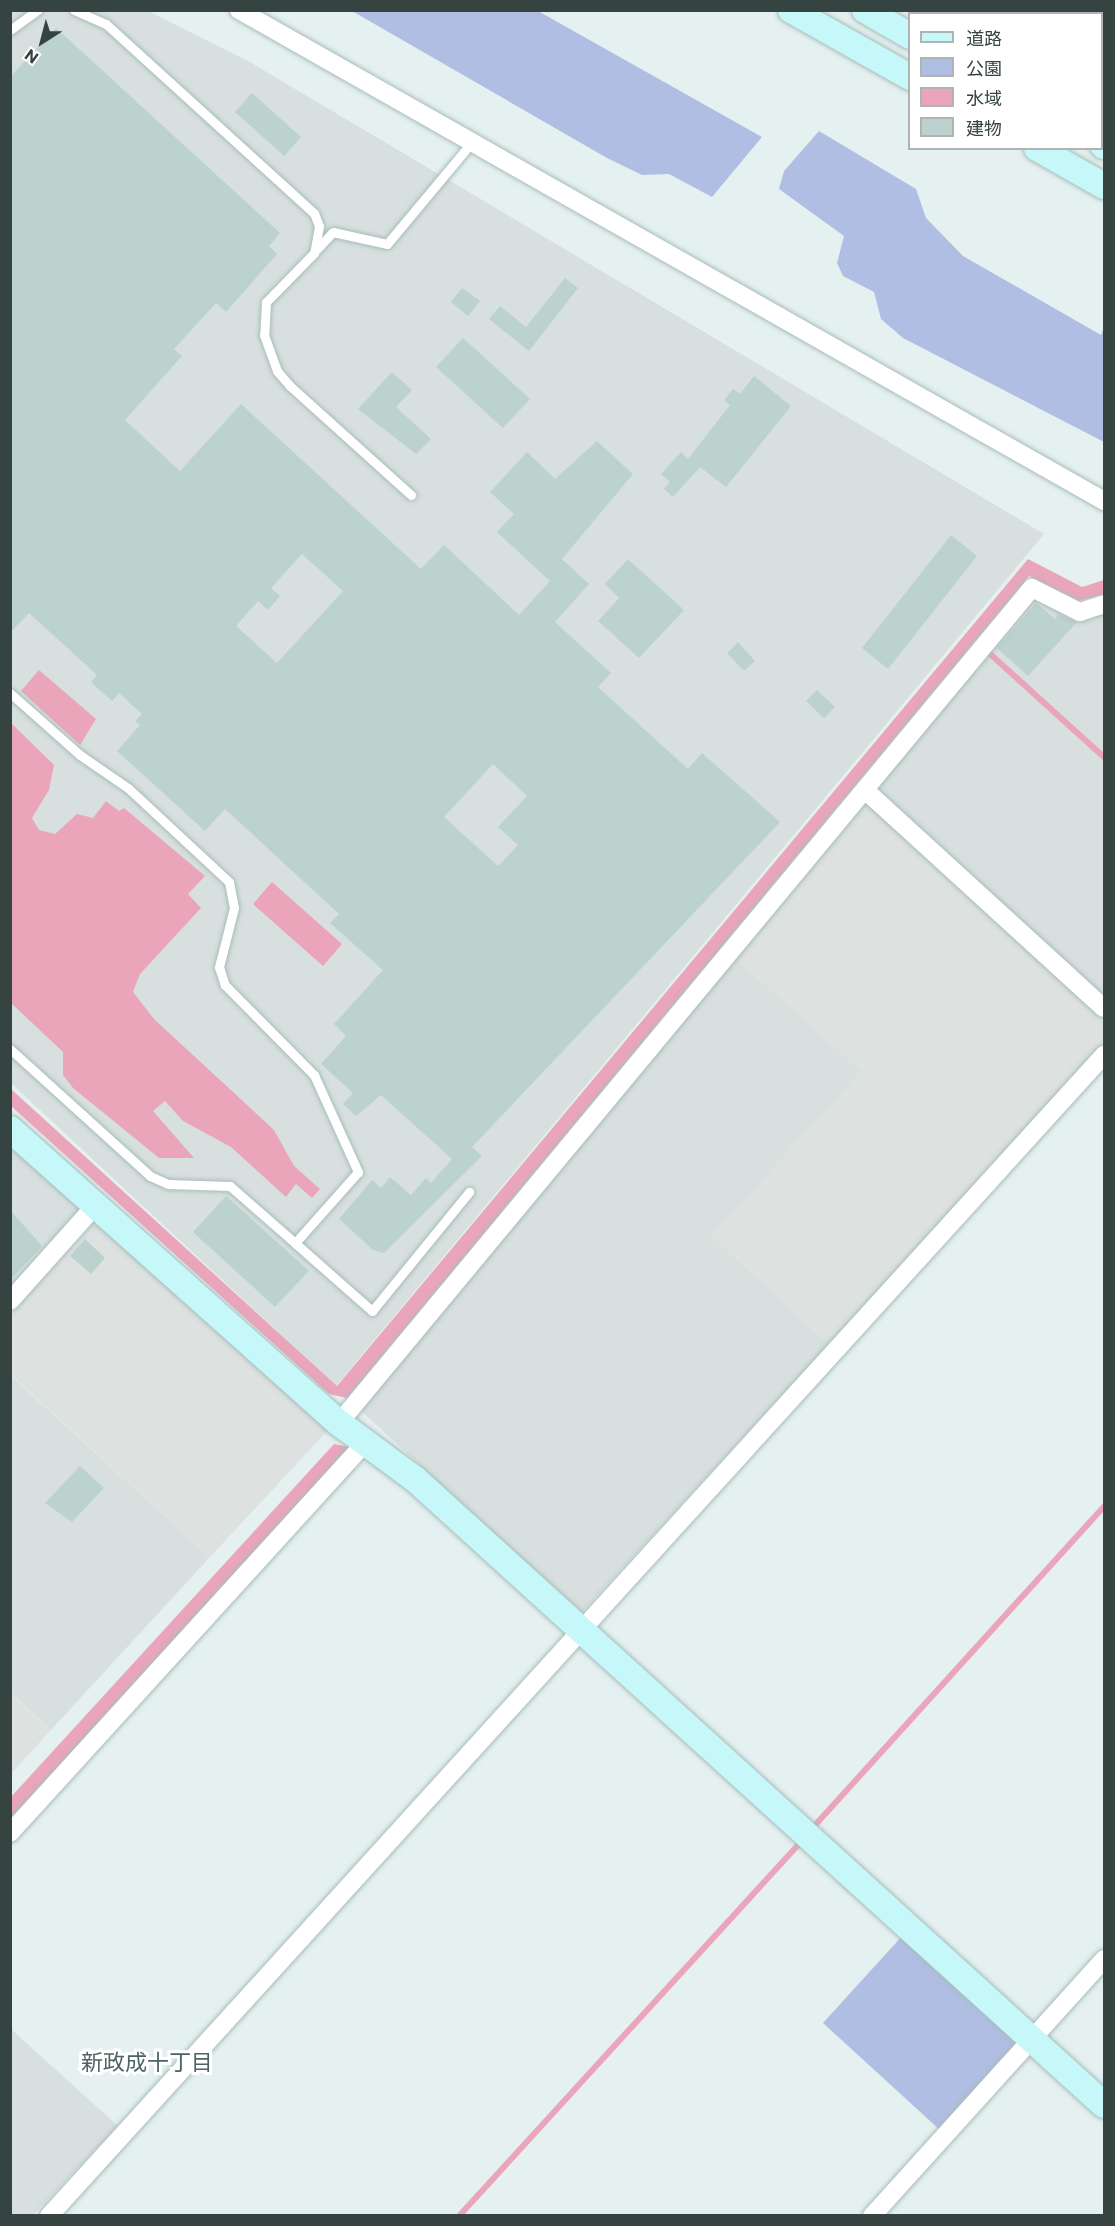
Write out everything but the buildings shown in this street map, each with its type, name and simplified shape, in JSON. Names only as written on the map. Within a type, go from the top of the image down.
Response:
[{"type":"street","points":[[239,10],[1104,501]]},
{"type":"street","points":[[791,10],[908,76]]},
{"type":"street","points":[[865,10],[908,35]]},
{"type":"street","points":[[1041,150],[1104,186]]},
{"type":"street","points":[[339,1423],[1032,588],[1080,612],[1104,604]]},
{"type":"street","points":[[865,790],[1104,1008]]},
{"type":"street","points":[[49,2216],[579,1628],[1104,1055]]},
{"type":"street","points":[[10,1129],[339,1423],[416,1480],[1104,2105]]},
{"type":"street","points":[[10,1301],[95,1206]]},
{"type":"street","points":[[10,1833],[365,1443]]},
{"type":"street","points":[[872,2216],[1104,1959]]},
{"type":"lane","points":[[10,30],[38,10]]},
{"type":"lane","points":[[74,10],[106,24],[314,213],[319,226],[314,253]]},
{"type":"lane","points":[[411,495],[277,371],[264,335],[266,302],[333,232],[387,244],[472,142]]},
{"type":"lane","points":[[10,693],[80,755],[128,788],[229,882],[234,908],[219,967],[225,986],[314,1075],[358,1172],[295,1243]]},
{"type":"lane","points":[[10,1048],[150,1176],[168,1184],[230,1186],[372,1311],[469,1192]]},
{"type":"shaded area","points":[[10,11],[148,11],[250,62],[1044,534],[336,1386],[11,1083]]},
{"type":"shaded area","points":[[920,11],[1104,11],[1104,115],[1103,12]]},
{"type":"shaded area","points":[[1033,598],[1080,620],[1104,614],[1104,1000],[879,795],[875,784]]},
{"type":"shaded area","points":[[872,804],[1104,1018],[1104,1043],[829,1344],[712,1236],[861,1071],[733,956],[858,806]]},
{"type":"shaded area","points":[[733,956],[862,1071],[712,1236],[829,1344],[581,1613],[360,1410]]},
{"type":"shaded area","points":[[11,1141],[85,1208],[11,1291]]},
{"type":"shaded area","points":[[97,1219],[329,1429],[210,1557],[11,1375],[10,1315]]},
{"type":"shaded area","points":[[10,1375],[210,1557],[51,1730],[11,1693]]},
{"type":"shaded area","points":[[10,1693],[51,1730],[11,1774],[10,1774]]},
{"type":"shaded area","points":[[11,2029],[118,2126],[33,2215],[11,2215]]},
{"type":"green space","points":[[352,11],[538,11],[762,137],[712,197],[669,174],[642,175],[607,158]]},
{"type":"green space","points":[[819,131],[916,189],[926,218],[963,256],[1101,335],[1104,327],[1104,442],[903,338],[881,319],[874,292],[843,276],[837,263],[844,236],[779,189],[784,171]]},
{"type":"green space","points":[[903,1935],[1016,2038],[1016,2048],[941,2131],[823,2023]]},
{"type":"water","points":[[1028,559],[1082,587],[1104,580],[1104,594],[1078,601],[1029,576],[347,1398],[329,1394],[11,1106],[11,1089],[337,1386]]},
{"type":"water","points":[[39,670],[96,719],[80,745],[21,691]]},
{"type":"water","points":[[11,723],[54,765],[49,790],[32,818],[39,830],[55,834],[77,814],[93,818],[106,801],[119,811],[124,808],[205,876],[188,894],[201,908],[140,974],[133,992],[154,1019],[274,1130],[294,1166],[320,1189],[312,1198],[296,1184],[286,1197],[231,1147],[183,1121],[165,1101],[153,1111],[194,1158],[159,1158],[73,1088],[63,1075],[63,1052],[11,1003]]},
{"type":"water","points":[[272,882],[342,944],[323,966],[253,904]]},
{"type":"water","points":[[334,1444],[349,1447],[11,1818],[10,1798]]},
{"type":"waterway","points":[[988,652],[1104,757]]},
{"type":"waterway","points":[[817,1823],[1104,1507]]},
{"type":"waterway","points":[[459,2216],[798,1845]]},
{"type":"district","name":"新政成十丁目","points":[[147,2062]]}]
